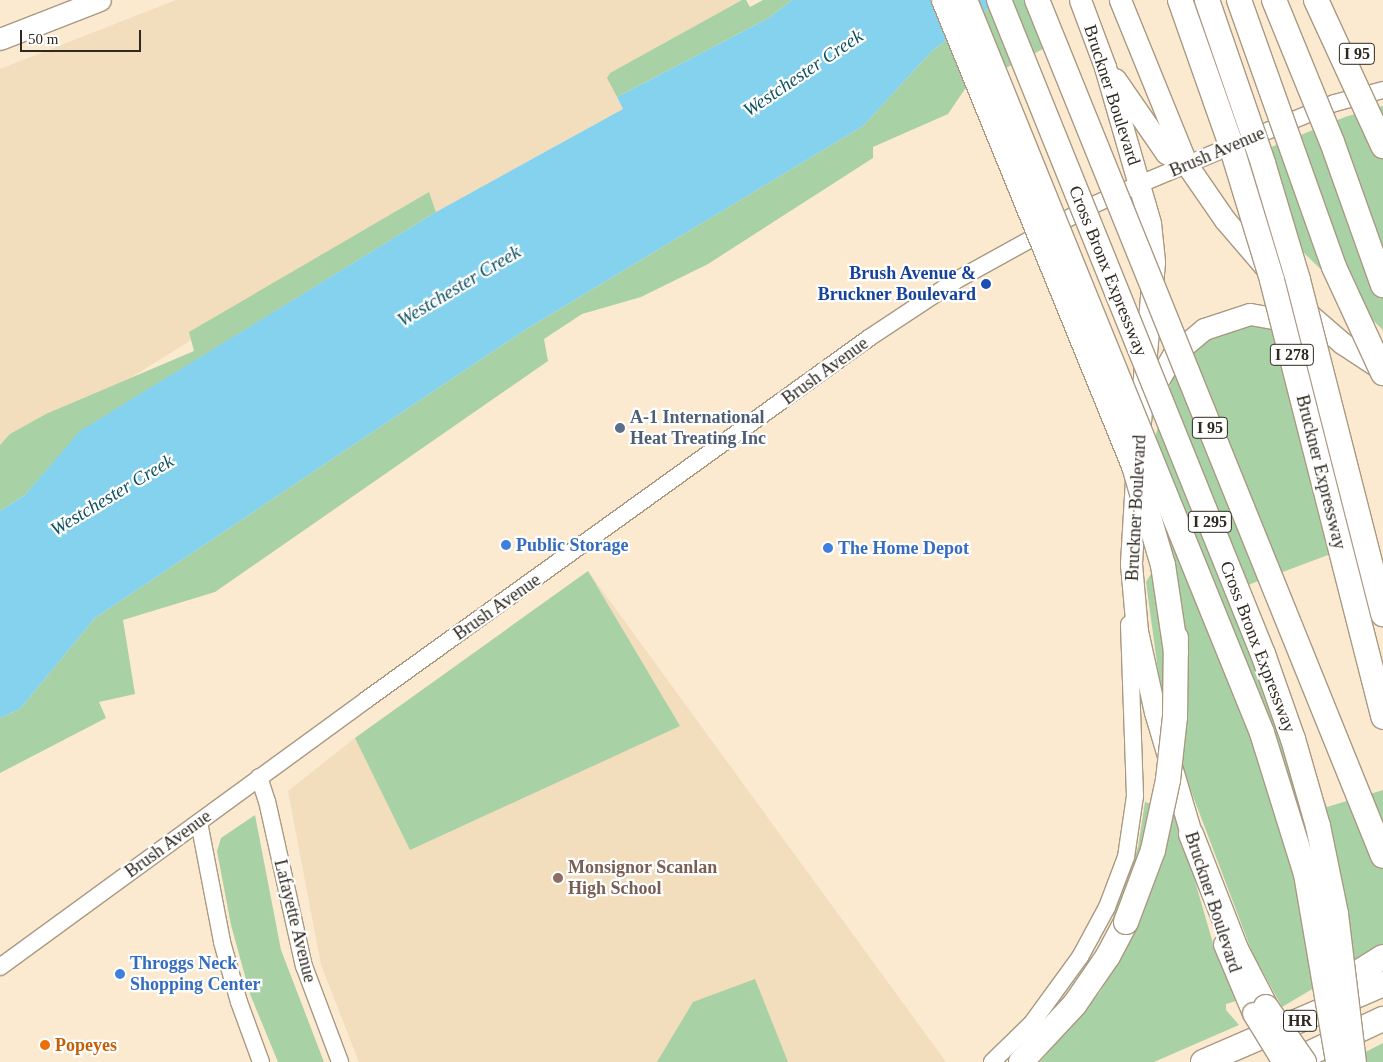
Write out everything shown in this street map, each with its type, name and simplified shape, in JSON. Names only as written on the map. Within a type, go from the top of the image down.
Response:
[{"type":"highway","points":[[944,0],[1134,466],[1161,557],[1176,652]]},
{"type":"highway","points":[[965,0],[1230,650],[1282,789],[1314,912],[1338,1062]]},
{"type":"highway","name":"Cross Bronx Expressway","points":[[999,0],[1259,644],[1293,738],[1318,826],[1335,906],[1354,1062]]},
{"type":"highway","name":"I 95","points":[[1037,0],[1383,856]]},
{"type":"highway","name":"Bruckner Expressway","points":[[1180,0],[1229,139],[1272,280],[1383,717]]},
{"type":"highway","name":"Bruckner Expressway","points":[[1207,0],[1263,163],[1295,272],[1383,614]]},
{"type":"highway","points":[[1239,0],[1343,290],[1383,371]]},
{"type":"highway","points":[[1274,0],[1332,142],[1383,285]]},
{"type":"highway","points":[[1316,0],[1383,146]]},
{"type":"highway","name":"I 95","points":[[1330,0],[1383,108]]},
{"type":"highway","points":[[1314,210],[1349,287],[1383,346]]},
{"type":"highway","points":[[1021,1062],[1075,1004],[1108,956],[1126,922],[1153,850],[1167,786],[1176,717],[1176,652],[1168,554],[1148,474],[1118,376]]},
{"type":"highway","points":[[1191,834],[1260,1010],[1304,1062]]},
{"type":"highway","points":[[1210,1059],[1383,957]]},
{"type":"highway","name":"HR","points":[[1210,1059],[1383,984]]},
{"type":"highway","name":"HR","points":[[1291,1062],[1383,1020]]},
{"type":"main road","points":[[0,39],[100,0]]},
{"type":"main road","name":"Bruckner Boulevard","points":[[1080,0],[1105,67],[1150,224],[1154,262],[1139,436],[1131,564],[1134,612],[1144,669],[1191,834]]},
{"type":"main road","points":[[1121,3],[1187,165],[1240,240],[1297,304],[1342,343],[1383,371]]},
{"type":"main road","points":[[1105,67],[1166,154],[1187,165]]},
{"type":"main road","points":[[1139,436],[1147,402],[1161,372],[1184,343],[1204,329],[1232,318],[1260,314],[1298,322],[1342,343]]},
{"type":"main road","points":[[1260,1010],[1283,1062]]},
{"type":"street","name":"Brush Avenue","points":[[0,967],[259,777],[869,338],[996,256],[1140,184],[1347,98],[1383,90]]},
{"type":"street","points":[[992,1062],[1028,1028],[1080,957],[1107,907],[1126,857],[1135,796],[1129,656],[1131,564]]},
{"type":"street","name":"Lafayette Avenue","points":[[259,777],[267,801],[304,966],[340,1062]]},
{"type":"street","points":[[199,822],[222,942],[238,1002],[261,1062]]},
{"type":"shaded area","points":[[176,0],[742,0],[610,73],[607,78],[623,109],[436,212],[429,192],[0,459],[0,69]]},
{"type":"shaded area","name":"Monsignor Scanlan High School","points":[[588,571],[946,1062],[359,1062],[321,965],[288,791],[355,738]]},
{"type":"green space","points":[[742,0],[746,0],[750,7],[763,0],[792,0],[769,18],[617,97],[607,78],[610,73]]},
{"type":"green space","points":[[999,0],[1044,0],[1043,49],[965,89],[948,114],[873,147],[873,158],[708,264],[641,297],[582,314],[544,339],[548,361],[215,592],[123,620],[135,694],[99,702],[106,718],[0,773],[0,718],[20,709],[95,618],[525,330],[863,126],[932,51]]},
{"type":"green space","points":[[1383,106],[1383,330],[1304,253],[1254,154],[1345,117]]},
{"type":"green space","points":[[429,192],[436,212],[81,431],[25,495],[0,511],[0,445],[10,434],[46,414],[194,351],[189,332]]},
{"type":"green space","points":[[1245,323],[1299,333],[1360,543],[1240,588],[1327,807],[1383,790],[1383,947],[1282,1007],[1252,952],[1182,767],[1162,700],[1146,582],[1152,572],[1144,475],[1173,376],[1200,341]]},
{"type":"green space","points":[[588,571],[680,726],[410,850],[355,738]]},
{"type":"green space","points":[[1145,802],[1175,812],[1214,947],[1236,1001],[1226,1004],[1226,1010],[1239,1025],[1154,1062],[1040,1062],[1100,992],[1137,928],[1113,916],[1138,847]]},
{"type":"green space","points":[[255,815],[281,950],[324,1062],[278,1062],[250,994],[231,925],[217,851],[221,838]]},
{"type":"green space","points":[[755,979],[788,1062],[657,1062],[693,1002]]},
{"type":"green space","points":[[1383,1043],[1383,1062],[1346,1062]]},
{"type":"water","name":"Westchester Creek","points":[[792,0],[999,0],[932,51],[863,126],[525,330],[95,618],[20,709],[0,718],[0,511],[25,495],[80,431],[436,212],[623,109],[617,97],[769,18]]},
{"type":"place","name":"Brush Avenue & Bruckner Boulevard","points":[[986,284]]},
{"type":"place","name":"A-1 International Heat Treating Inc","points":[[620,428]]},
{"type":"place","name":"Public Storage","points":[[506,545]]},
{"type":"place","name":"The Home Depot","points":[[828,548]]},
{"type":"place","name":"Monsignor Scanlan High School","points":[[558,878]]},
{"type":"place","name":"Throggs Neck Shopping Center","points":[[120,974]]},
{"type":"place","name":"Popeyes","points":[[45,1045]]}]
